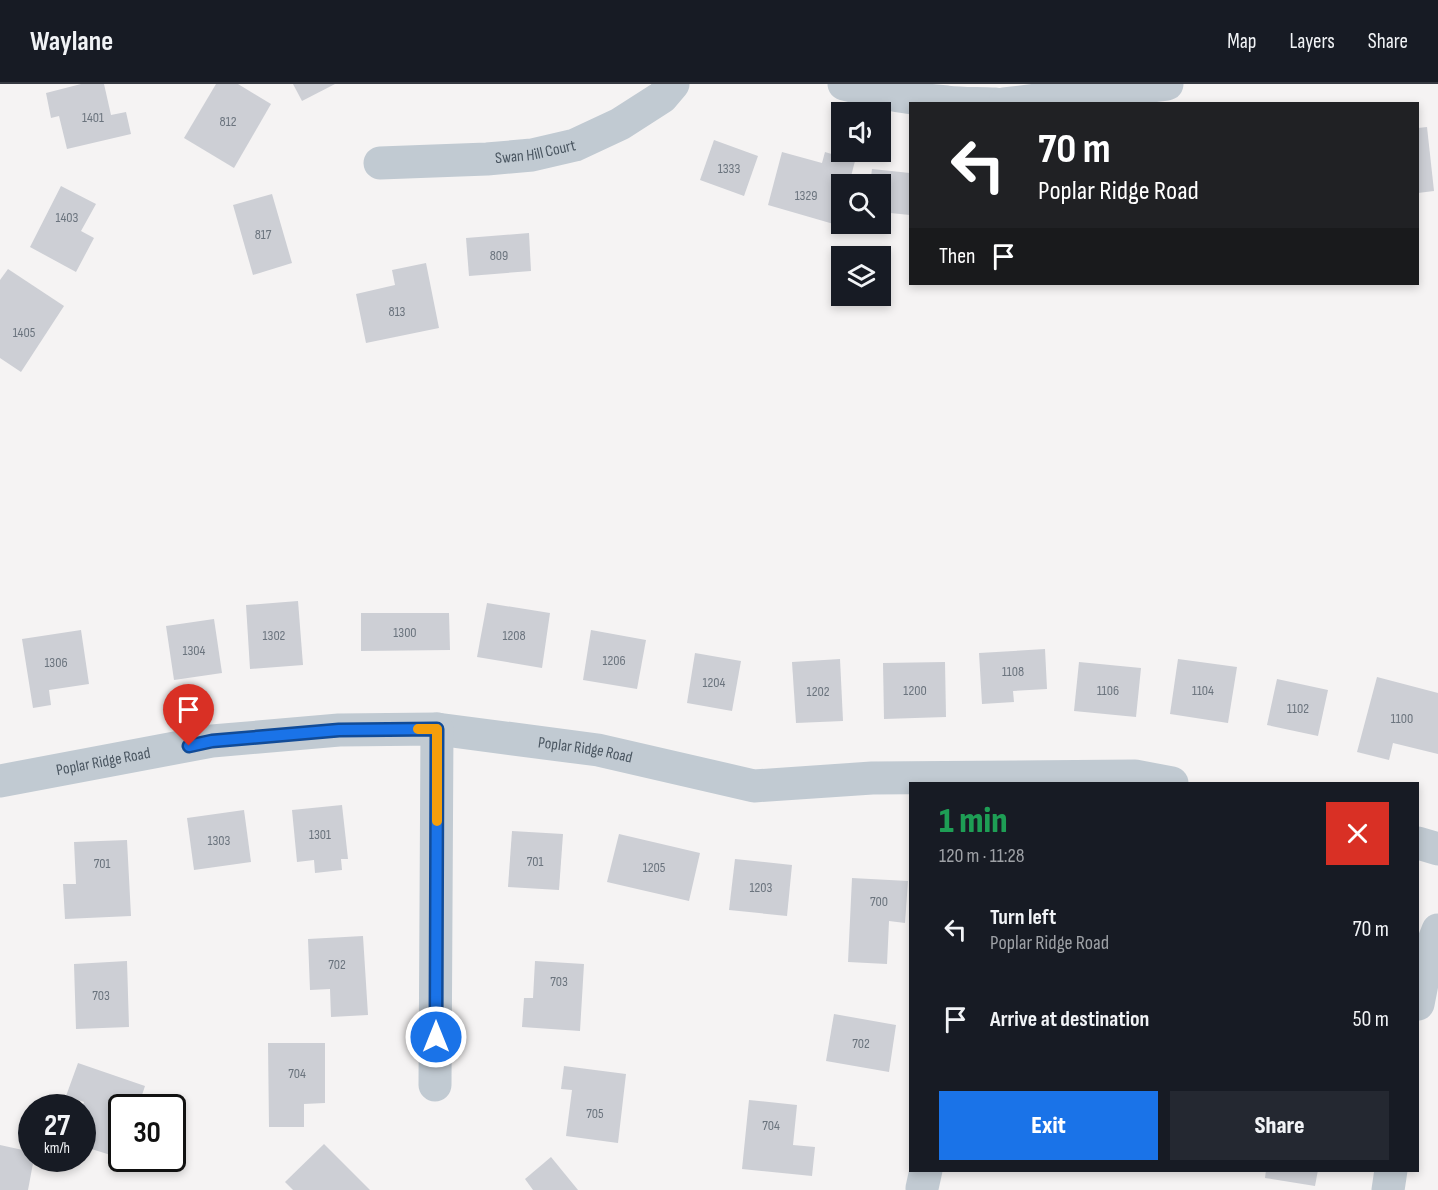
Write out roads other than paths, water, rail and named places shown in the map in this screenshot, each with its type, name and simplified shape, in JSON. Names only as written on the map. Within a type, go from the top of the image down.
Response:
[{"type":"street","name":"Swan Hill Court","points":[[380,164],[532,155],[575,145],[620,124],[663,97],[673,84]]},
{"type":"street","points":[[844,84],[872,91],[942,102]]},
{"type":"street","points":[[1020,102],[1167,84]]},
{"type":"street","points":[[435,1084],[437,729]]},
{"type":"street","name":"Poplar Ridge Road","points":[[0,781],[212,741],[339,730],[437,729],[598,750],[754,786],[872,778],[980,780],[1135,776],[1167,782]]},
{"type":"street","points":[[1419,843],[1438,849]]},
{"type":"street","points":[[1419,998],[1426,958],[1438,930]]},
{"type":"street","points":[[1388,1190],[1391,1172]]}]
